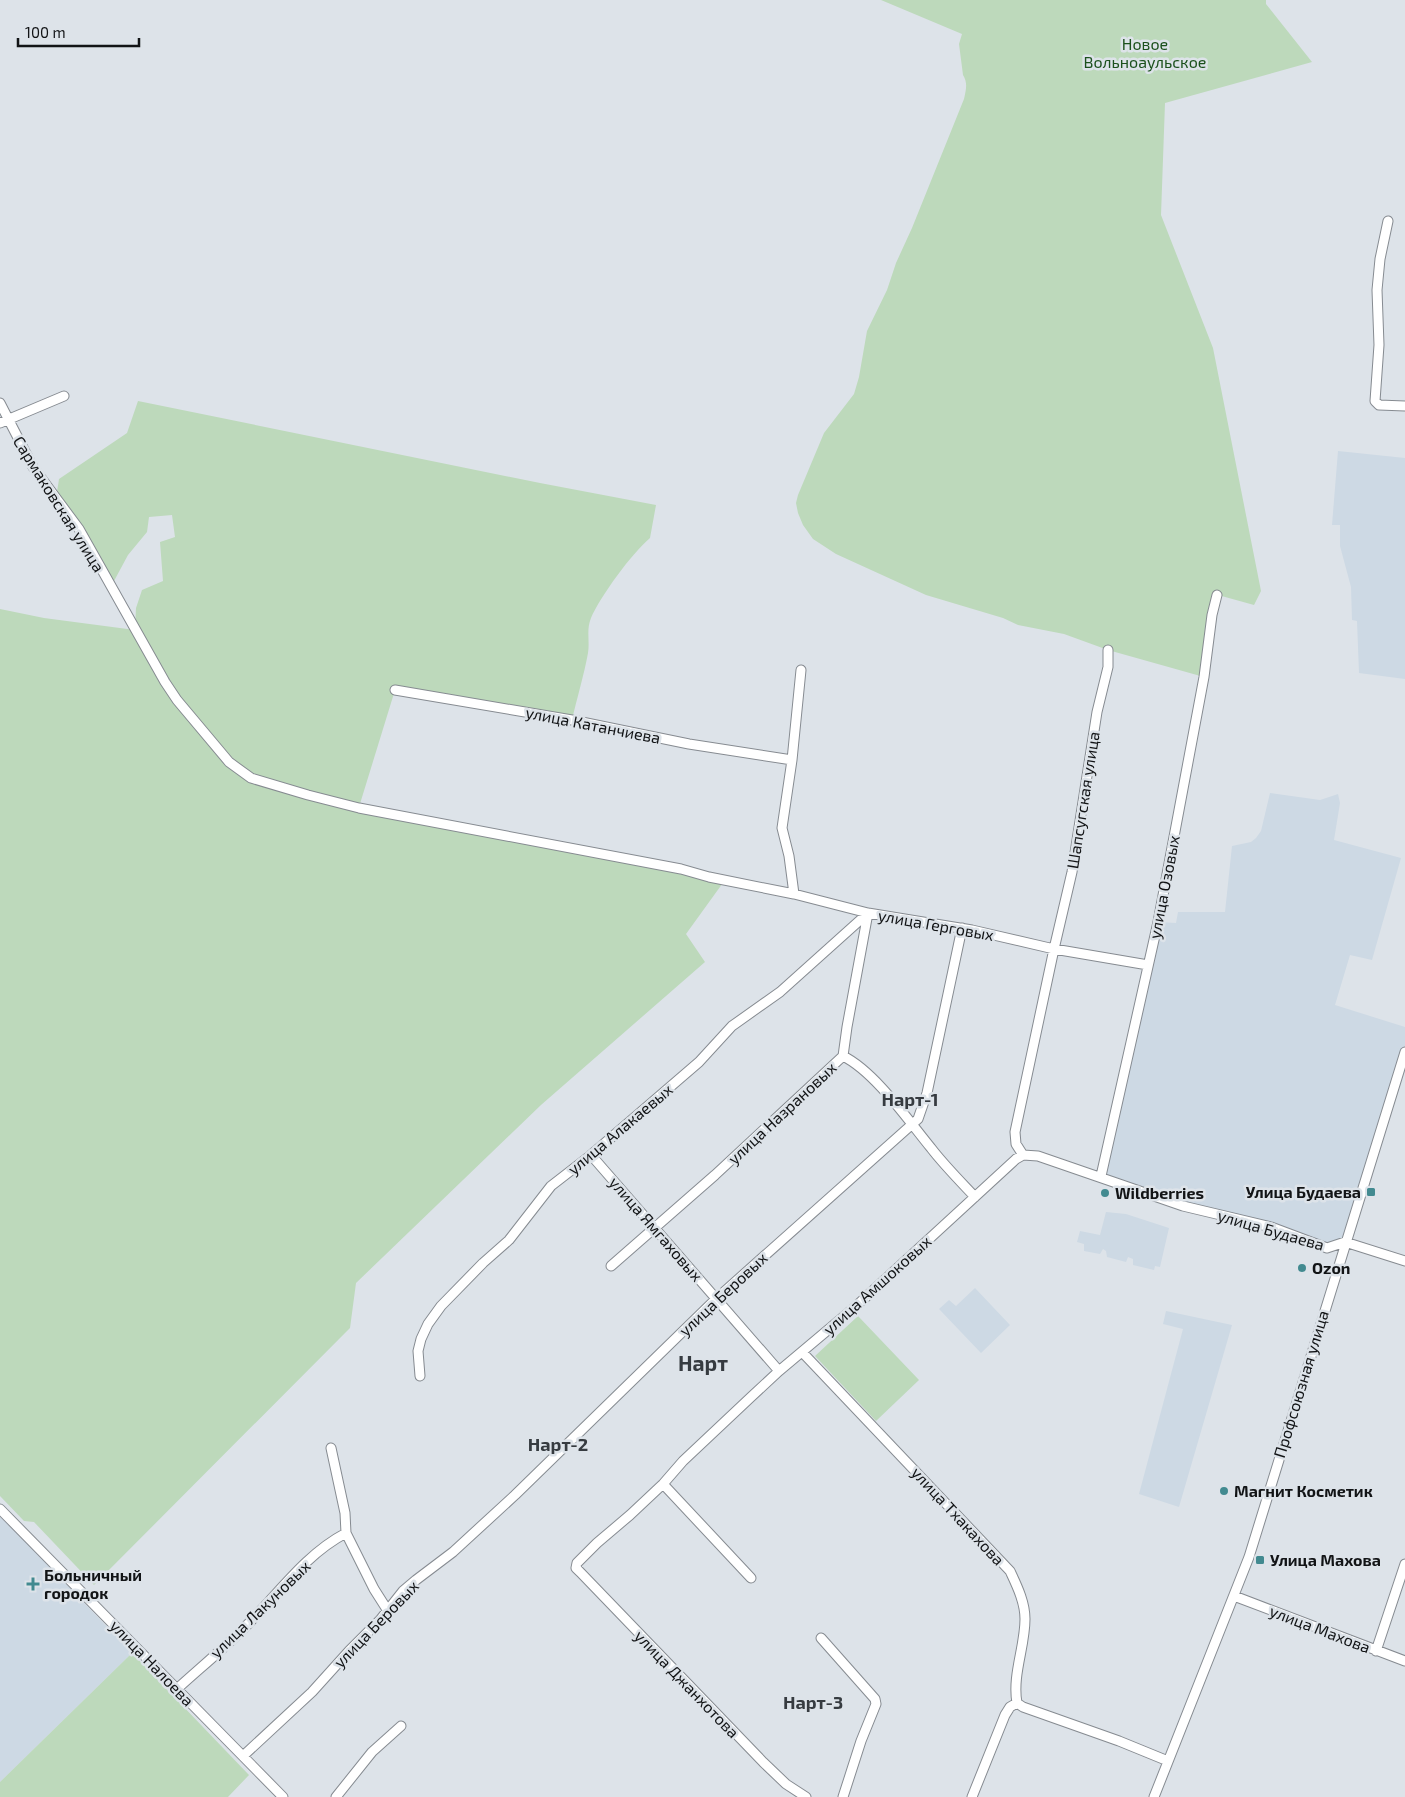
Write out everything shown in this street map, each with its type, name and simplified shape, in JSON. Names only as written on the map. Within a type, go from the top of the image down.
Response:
[{"type":"street","points":[[1388,221],[1380,259],[1377,290],[1379,346],[1375,401],[1379,405],[1405,406]]},
{"type":"street","points":[[4,421],[64,396]]},
{"type":"street","name":"Сармаковская улица","points":[[0,403],[4,421],[33,467],[79,530],[177,700],[229,762],[251,778],[308,796],[359,808],[681,869],[725,880]]},
{"type":"street","name":"улица Озовых","points":[[1101,1176],[1148,965],[1195,722],[1217,595]]},
{"type":"street","name":"Шапсугская улица","points":[[1054,948],[1072,872],[1095,722],[1108,666],[1108,650]]},
{"type":"street","points":[[794,894],[789,856],[782,828],[792,760],[801,670]]},
{"type":"street","name":"улица Катанчиева","points":[[395,690],[572,720],[689,744],[792,760]]},
{"type":"street","name":"улица Герговых","points":[[725,880],[794,894],[868,913],[962,928],[1054,948],[1148,965]]},
{"type":"street","name":"улица Назрановых","points":[[611,1266],[715,1175],[843,1056],[868,913]]},
{"type":"street","name":"улица Алакаевых","points":[[420,1376],[418,1351],[428,1324],[441,1306],[483,1263],[509,1240],[551,1186],[591,1155],[699,1062],[732,1026],[780,992],[868,913]]},
{"type":"street","name":"улица Беровых","points":[[243,1756],[312,1692],[388,1611],[403,1591],[453,1552],[515,1495],[716,1299],[912,1125],[921,1113],[927,1093],[962,928]]},
{"type":"street","points":[[1023,1155],[1016,1144],[1015,1132],[1054,948]]},
{"type":"street","name":"Профсоюзная улица","points":[[1154,1797],[1249,1556],[1405,1052]]},
{"type":"street","points":[[843,1056],[855,1062],[864,1070],[949,1170],[975,1197]]},
{"type":"street","name":"улица Ямгаховых","points":[[591,1155],[779,1371]]},
{"type":"street","name":"улица Будаева","points":[[1023,1155],[1038,1156],[1101,1176],[1183,1206],[1272,1227],[1327,1248],[1345,1242],[1405,1261]]},
{"type":"street","name":"улица Амшоковых","points":[[577,1563],[596,1543],[663,1484],[683,1461],[779,1371],[854,1308],[1016,1159],[1023,1155]]},
{"type":"street","name":"улица Тхакахова","points":[[802,1352],[1010,1571],[1021,1596],[1025,1618],[1016,1682],[1016,1703]]},
{"type":"street","points":[[331,1448],[345,1513],[346,1534],[374,1589],[388,1611]]},
{"type":"street","points":[[663,1484],[751,1578]]},
{"type":"street","name":"улица Налоева","points":[[0,1509],[283,1797]]},
{"type":"street","name":"улица Лакуновых","points":[[177,1689],[242,1630],[285,1583],[318,1552],[333,1540],[346,1534]]},
{"type":"street","name":"улица Джанхотова","points":[[577,1563],[576,1568],[581,1574],[722,1721],[786,1784],[806,1797]]},
{"type":"street","points":[[1376,1651],[1405,1564]]},
{"type":"street","name":"улица Махова","points":[[1234,1596],[1405,1661]]},
{"type":"street","points":[[821,1638],[874,1699],[876,1704],[861,1741],[843,1797]]},
{"type":"street","points":[[972,1797],[1005,1715],[1010,1707],[1016,1703],[1168,1761]]},
{"type":"street","points":[[336,1797],[372,1752],[401,1726]]},
{"type":"shaded area","points":[[1338,451],[1405,458],[1405,679],[1359,673],[1357,621],[1352,620],[1351,587],[1340,546],[1340,525],[1332,525]]},
{"type":"shaded area","points":[[1270,793],[1320,800],[1338,794],[1340,803],[1334,840],[1401,858],[1372,960],[1350,955],[1335,1005],[1405,1027],[1405,1052],[1345,1242],[1336,1247],[1101,1176],[1158,922],[1176,923],[1178,912],[1225,912],[1232,846],[1251,842],[1256,838],[1261,831]]},
{"type":"shaded area","points":[[1106,1212],[1126,1214],[1169,1228],[1160,1267],[1155,1266],[1154,1270],[1133,1265],[1133,1259],[1128,1257],[1126,1262],[1107,1257],[1106,1251],[1103,1249],[1100,1254],[1084,1251],[1084,1244],[1077,1242],[1080,1231],[1100,1235]]},
{"type":"shaded area","points":[[975,1288],[1010,1325],[981,1353],[939,1309],[949,1300],[956,1306]]},
{"type":"shaded area","points":[[1166,1311],[1232,1325],[1179,1507],[1139,1494],[1183,1329],[1163,1324]]},
{"type":"shaded area","name":"Больничный городок","points":[[0,1515],[132,1653],[0,1782]]},
{"type":"green space","name":"Новое Вольноаульское","points":[[881,0],[1266,0],[1266,4],[1312,62],[1165,103],[1161,215],[1213,348],[1261,591],[1254,605],[1218,595],[1204,677],[1108,650],[1064,634],[1018,625],[1003,618],[926,595],[836,554],[813,539],[803,525],[796,503],[798,495],[824,433],[854,394],[867,331],[887,290],[896,263],[912,228],[966,90],[959,44],[962,34]]},
{"type":"green space","points":[[138,401],[656,505],[650,538],[634,554],[617,576],[591,618],[585,670],[572,720],[395,690],[359,807],[725,880],[686,934],[705,962],[541,1105],[356,1283],[350,1328],[94,1585],[34,1522],[24,1521],[0,1496],[0,609],[44,618],[135,630],[136,608],[142,590],[163,581],[160,542],[175,537],[172,515],[149,517],[147,532],[128,555],[114,581],[90,539],[57,492],[59,479],[127,433]]},
{"type":"green space","points":[[858,1316],[919,1380],[876,1421],[815,1356]]},
{"type":"green space","points":[[132,1653],[249,1775],[228,1797],[0,1797],[0,1782]]},
{"type":"place","name":"Улица Будаева","points":[[1371,1192]]},
{"type":"place","name":"Wildberries","points":[[1105,1193]]},
{"type":"place","name":"Ozon","points":[[1302,1268]]},
{"type":"place","name":"Магнит Косметик","points":[[1224,1491]]},
{"type":"place","name":"Улица Махова","points":[[1260,1560]]},
{"type":"place","name":"Больничный городок","points":[[33,1584]]},
{"type":"district","name":"Нарт-1","points":[[910,1100]]},
{"type":"district","name":"Нарт","points":[[703,1364]]},
{"type":"district","name":"Нарт-2","points":[[558,1445]]},
{"type":"district","name":"Нарт-3","points":[[813,1703]]}]
